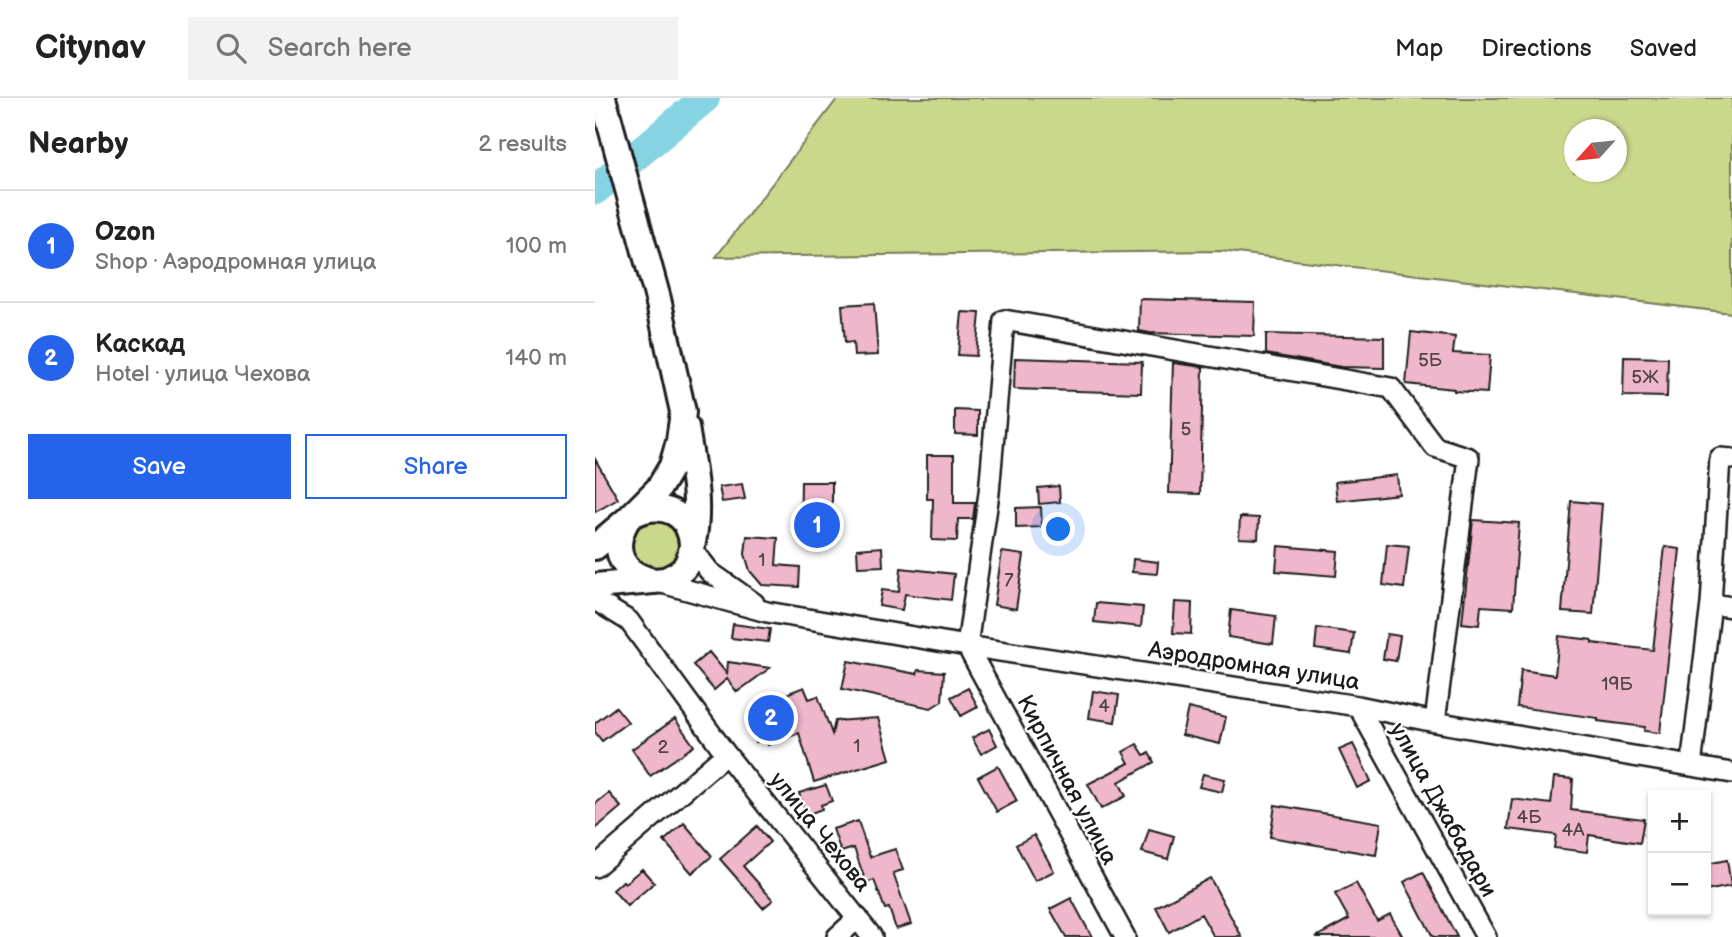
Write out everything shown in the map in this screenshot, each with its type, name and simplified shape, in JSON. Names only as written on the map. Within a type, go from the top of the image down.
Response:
[{"type":"main road","points":[[595,586],[665,580],[675,576],[689,559],[697,526],[698,500],[683,412],[658,299],[603,98]]},
{"type":"main road","points":[[595,547],[631,517],[659,488],[672,466],[683,412]]},
{"type":"main road","points":[[654,581],[633,573],[620,554],[618,542],[621,531],[631,517],[645,508],[669,510],[679,516],[687,526],[692,549]]},
{"type":"street","points":[[967,646],[989,493],[1004,320],[1391,388],[1435,447],[1469,458],[1435,722]]},
{"type":"street","points":[[1691,766],[1726,459]]},
{"type":"street","name":"Аэродромная улица","points":[[692,549],[710,572],[767,612]]},
{"type":"street","name":"Аэродромная улица","points":[[654,581],[767,612],[967,646],[1358,706],[1435,722],[1732,773]]},
{"type":"street","name":"улица Чехова","points":[[595,600],[629,621],[726,754],[872,937]]},
{"type":"street","points":[[1710,604],[1732,607]]},
{"type":"street","name":"Кирпичная улица","points":[[967,646],[1125,937]]},
{"type":"street","name":"улица Джабадари","points":[[1358,706],[1486,937]]},
{"type":"street","points":[[595,867],[726,754]]},
{"type":"street","points":[[837,937],[858,918]]},
{"type":"green space","points":[[838,98],[1732,98],[1732,313],[1220,251],[716,257]]},
{"type":"green space","points":[[657,520],[666,521],[674,527],[680,535],[680,553],[674,561],[666,567],[657,568],[648,567],[640,561],[634,553],[633,544],[634,535],[640,527],[648,521]]},
{"type":"building","points":[[1140,299],[1255,302],[1254,336],[1139,331]]},
{"type":"building","points":[[874,303],[878,355],[854,356],[853,342],[845,343],[842,305]]},
{"type":"building","points":[[962,312],[980,313],[976,356],[958,355]]},
{"type":"building","points":[[1411,332],[1455,337],[1453,353],[1490,355],[1487,393],[1406,384]]},
{"type":"building","points":[[1266,334],[1384,337],[1384,368],[1341,367],[1266,354]]},
{"type":"building","points":[[1624,357],[1668,358],[1667,397],[1623,396]]},
{"type":"building","points":[[1015,358],[1142,362],[1141,393],[1014,389]]},
{"type":"building","points":[[1173,363],[1203,367],[1200,494],[1169,493]]},
{"type":"building","points":[[955,410],[978,411],[978,435],[955,434]]},
{"type":"building","points":[[927,455],[954,455],[954,503],[975,503],[973,519],[958,519],[957,541],[932,540],[933,499],[927,499]]},
{"type":"building","points":[[595,459],[618,499],[595,512]]},
{"type":"building","points":[[1397,475],[1399,494],[1337,501],[1335,482]]},
{"type":"building","points":[[801,482],[832,482],[832,540],[800,540]]},
{"type":"building","points":[[742,484],[745,499],[722,502],[719,487]]},
{"type":"building","points":[[1059,486],[1060,502],[1039,504],[1038,488]]},
{"type":"building","points":[[1571,501],[1602,504],[1593,614],[1562,612]]},
{"type":"building","points":[[1041,507],[1042,527],[1016,528],[1016,508]]},
{"type":"building","points":[[1240,517],[1259,518],[1258,539],[1239,538]]},
{"type":"building","points":[[1473,520],[1519,523],[1513,608],[1481,606],[1479,625],[1462,623]]},
{"type":"building","points":[[747,536],[778,538],[776,565],[800,567],[799,587],[762,585],[750,571],[745,554]]},
{"type":"building","points":[[1387,544],[1409,546],[1404,588],[1383,585]]},
{"type":"building","points":[[1278,546],[1338,551],[1336,576],[1276,571]]},
{"type":"building","points":[[882,547],[883,566],[858,567],[857,549]]},
{"type":"building","points":[[1665,547],[1680,549],[1660,733],[1644,731],[1645,727],[1598,721],[1598,718],[1517,707],[1521,670],[1555,675],[1559,636],[1653,650]]},
{"type":"building","points":[[1002,552],[1024,555],[1016,609],[994,605]]},
{"type":"building","points":[[1133,559],[1158,562],[1157,574],[1132,572]]},
{"type":"building","points":[[901,568],[954,574],[951,600],[905,594],[902,610],[879,606],[882,590],[899,592]]},
{"type":"building","points":[[1175,602],[1192,603],[1191,634],[1173,633]]},
{"type":"building","points":[[1096,603],[1143,607],[1141,627],[1094,622]]},
{"type":"building","points":[[1231,610],[1276,616],[1273,644],[1228,637]]},
{"type":"building","points":[[733,624],[770,629],[768,642],[731,638]]},
{"type":"building","points":[[1317,628],[1354,633],[1351,654],[1315,649]]},
{"type":"building","points":[[1387,634],[1400,636],[1396,661],[1383,659]]},
{"type":"building","points":[[709,652],[727,674],[728,662],[770,668],[737,692],[727,679],[714,690],[693,665]]},
{"type":"building","points":[[848,661],[917,674],[918,670],[944,672],[942,701],[931,708],[842,689]]},
{"type":"building","points":[[804,687],[809,699],[818,696],[832,734],[835,721],[878,718],[890,759],[814,782],[799,733],[768,745],[766,739],[756,742],[749,721],[785,708],[781,696]]},
{"type":"building","points":[[968,688],[978,707],[961,716],[951,697]]},
{"type":"building","points":[[1093,691],[1119,695],[1115,722],[1089,718]]},
{"type":"building","points":[[616,707],[628,722],[602,741],[595,732],[595,723]]},
{"type":"building","points":[[1188,708],[1226,717],[1220,744],[1182,735]]},
{"type":"building","points":[[675,719],[694,746],[650,776],[632,749]]},
{"type":"building","points":[[989,729],[997,745],[981,754],[972,738]]},
{"type":"building","points":[[1137,744],[1144,755],[1149,753],[1154,762],[1119,782],[1126,796],[1101,809],[1088,784],[1129,763],[1123,752]]},
{"type":"building","points":[[1353,744],[1371,781],[1357,788],[1339,750]]},
{"type":"building","points":[[998,766],[1017,801],[997,812],[978,777]]},
{"type":"building","points":[[1203,774],[1225,779],[1222,792],[1199,787]]},
{"type":"building","points":[[1554,777],[1573,779],[1571,810],[1644,819],[1640,843],[1589,835],[1587,852],[1554,848],[1556,835],[1508,829],[1512,799],[1551,804]]},
{"type":"building","points":[[826,785],[832,801],[821,805],[822,809],[806,815],[799,793]]},
{"type":"building","points":[[609,793],[621,807],[595,829],[595,804]]},
{"type":"building","points":[[1275,805],[1381,823],[1376,855],[1270,837]]},
{"type":"building","points":[[858,821],[870,857],[895,849],[903,870],[893,873],[911,924],[896,929],[889,908],[885,909],[874,880],[866,883],[854,848],[841,852],[833,829]]},
{"type":"building","points":[[684,823],[712,856],[692,873],[664,841]]},
{"type":"building","points":[[757,826],[770,842],[743,866],[773,900],[763,908],[720,859]]},
{"type":"building","points":[[1149,829],[1174,836],[1168,859],[1142,852]]},
{"type":"building","points":[[1034,835],[1054,871],[1035,881],[1016,845]]},
{"type":"building","points":[[1727,860],[1731,886],[1711,890],[1711,863]]},
{"type":"building","points":[[642,869],[654,883],[627,906],[613,890]]},
{"type":"building","points":[[1423,872],[1457,937],[1433,937],[1404,882]]},
{"type":"building","points":[[1210,878],[1242,937],[1214,937],[1201,914],[1169,932],[1156,907]]},
{"type":"building","points":[[1356,883],[1377,921],[1390,914],[1403,937],[1316,937],[1349,919],[1335,894]]},
{"type":"building","points":[[1071,898],[1092,937],[1066,937],[1050,909]]},
{"type":"waterway","points":[[595,190],[705,98]]},
{"type":"place","name":"Ozon","points":[[817,525]]},
{"type":"place","name":"Каскад","points":[[771,718]]}]
